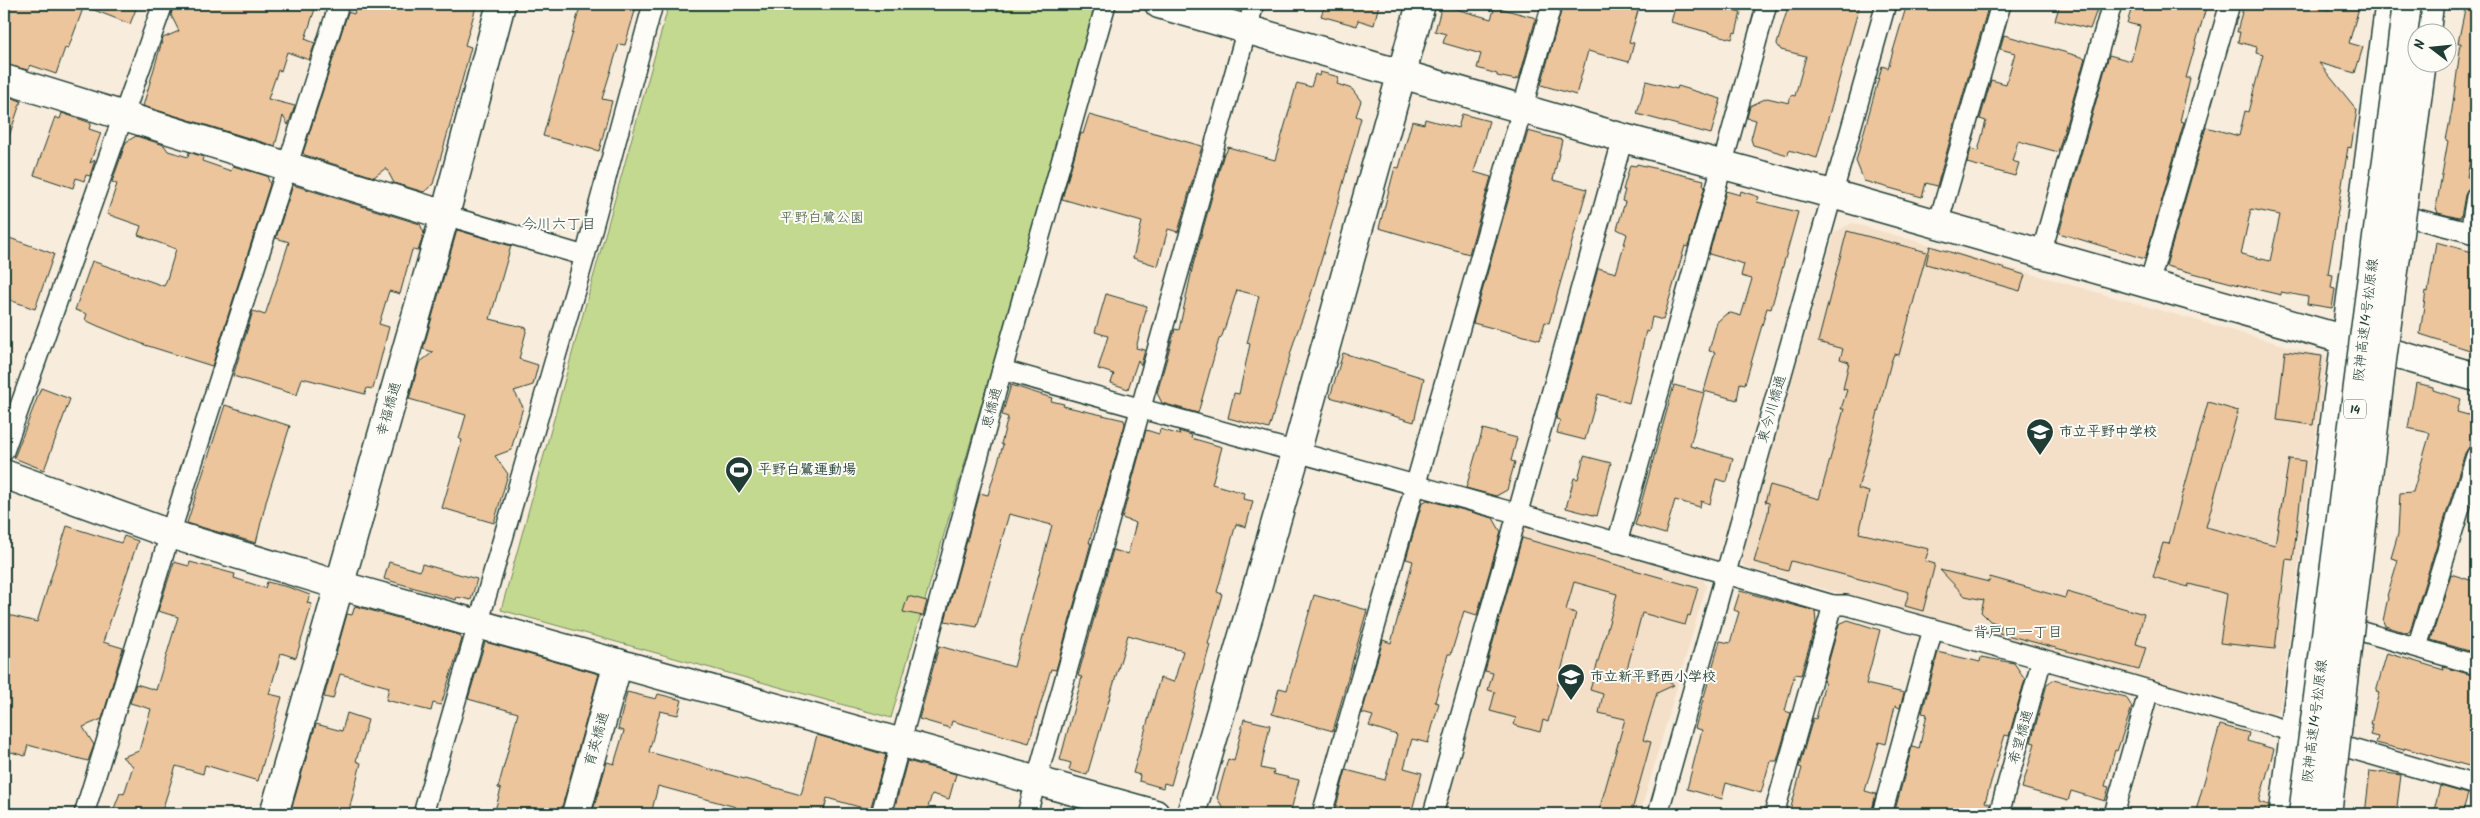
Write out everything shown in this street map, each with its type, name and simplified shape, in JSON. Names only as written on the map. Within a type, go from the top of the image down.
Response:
[{"type":"main road","name":"幸福橋通","points":[[274,814],[445,215],[501,4]]},
{"type":"main road","points":[[1159,4],[1250,16],[1403,74],[1623,138],[1832,194],[2340,340],[2476,377]]},
{"type":"main road","points":[[1191,814],[1296,453],[1421,4]]},
{"type":"main road","name":"阪神高速14号松原線","points":[[2303,814],[2407,4]]},
{"type":"main road","points":[[2427,22],[2429,4]]},
{"type":"main road","points":[[2439,22],[2442,4]]},
{"type":"main road","name":"阪神高速14号松原線","points":[[2326,814],[2382,360],[2421,72]]},
{"type":"main road","points":[[2334,814],[2433,72]]},
{"type":"main road","points":[[4,79],[445,215]]},
{"type":"main road","points":[[4,474],[170,534],[339,585],[480,623],[1154,814]]},
{"type":"main road","name":"育英橋通","points":[[576,814],[618,663]]},
{"type":"street","points":[[4,450],[163,4]]},
{"type":"street","points":[[84,814],[170,534],[339,4]]},
{"type":"street","points":[[424,814],[585,256],[653,4]]},
{"type":"street","name":"恵橋通","points":[[881,814],[1002,370],[1106,4]]},
{"type":"street","points":[[1322,814],[1552,4]]},
{"type":"street","points":[[1617,543],[1767,4]]},
{"type":"street","name":"東今川橋通","points":[[1658,814],[1886,4]]},
{"type":"street","points":[[1938,224],[2001,4]]},
{"type":"street","points":[[2041,254],[2112,4]]},
{"type":"street","points":[[2149,284],[2230,4]]},
{"type":"street","points":[[2279,814],[2284,729],[2340,340],[2385,4]]},
{"type":"street","points":[[1027,814],[1142,410],[1250,16]]},
{"type":"street","points":[[1433,814],[1519,514],[1623,138]]},
{"type":"street","points":[[2413,218],[2473,233],[2476,197]]},
{"type":"street","points":[[445,215],[585,256]]},
{"type":"street","points":[[1002,370],[1519,514],[1833,605],[1846,605],[2042,659],[2476,785]]},
{"type":"street","points":[[2417,647],[2476,456]]},
{"type":"street","points":[[1774,814],[1833,605]]},
{"type":"street","points":[[1882,814],[1933,629]]},
{"type":"street","points":[[2357,630],[2476,665]]},
{"type":"street","name":"希望橋通","points":[[1999,814],[2042,659]]},
{"type":"street","points":[[2114,814],[2149,690]]},
{"type":"shaded area","name":"市立平野中学校","points":[[1852,223],[2326,357],[2280,709],[2271,714],[1745,567],[1738,556],[1835,232]]},
{"type":"shaded area","name":"市立新平野西小学校","points":[[1525,528],[1703,577],[1706,587],[1640,814],[1438,814],[1516,532]]},
{"type":"green space","name":"平野白鷺公園","points":[[669,4],[1097,4],[891,718],[501,610]]},
{"type":"building","points":[[4,4],[138,4],[130,24],[84,6],[68,49],[65,48],[56,74],[30,65],[28,70],[4,64]]},
{"type":"building","points":[[174,4],[311,4],[310,7],[315,9],[305,39],[315,43],[309,60],[287,52],[281,71],[278,70],[268,99],[295,106],[288,125],[283,116],[275,146],[143,106],[163,38],[179,31],[171,15]]},
{"type":"building","points":[[357,4],[465,4],[476,7],[465,45],[471,47],[450,125],[433,184],[424,192],[394,183],[386,168],[374,177],[303,153],[348,12],[354,14]]},
{"type":"building","points":[[581,4],[637,4],[625,45],[619,44],[602,99],[612,101],[599,151],[543,136]]},
{"type":"building","points":[[1325,4],[1379,4],[1374,25],[1358,20],[1357,26],[1321,16]]},
{"type":"building","points":[[1563,4],[1640,4],[1629,42],[1634,43],[1629,62],[1588,51],[1576,95],[1541,85]]},
{"type":"building","points":[[1676,4],[1710,4],[1741,12],[1736,33],[1734,32],[1732,39],[1671,22]]},
{"type":"building","points":[[1789,4],[1860,4],[1817,158],[1789,150],[1788,155],[1753,145],[1751,139],[1756,120],[1747,118],[1750,106],[1767,98],[1789,103],[1791,95],[1795,96],[1806,56],[1781,50],[1777,44]]},
{"type":"building","points":[[1907,4],[1989,4],[1937,186],[1926,183],[1922,197],[1864,181],[1856,161],[1882,66],[1888,68]]},
{"type":"building","points":[[2060,4],[2099,4],[2090,29],[2055,20]]},
{"type":"building","points":[[2133,4],[2207,4],[2186,78],[2190,78],[2180,121],[2184,122],[2145,259],[2059,233],[2109,55],[2131,61],[2140,26],[2127,23]]},
{"type":"building","points":[[2244,4],[2308,4],[2329,10],[2331,4],[2360,4],[2349,43],[2363,47],[2355,73],[2319,63],[2357,110],[2351,148],[2348,147],[2328,274],[2333,275],[2331,288],[2335,289],[2332,308],[2307,304],[2308,297],[2281,292],[2281,295],[2166,266],[2206,127],[2239,136],[2245,111],[2248,112],[2263,55],[2256,53],[2257,47],[2238,42],[2240,32],[2237,32]],"holes":[[[2251,209],[2280,215],[2270,261],[2241,254]]]},
{"type":"building","points":[[2466,4],[2476,4],[2476,129],[2467,177],[2471,177],[2469,188],[2465,195],[2461,217],[2459,218],[2438,213],[2436,208],[2458,72],[2461,43],[2458,43]]},
{"type":"building","points":[[1442,5],[1491,19],[1495,7],[1536,18],[1519,79],[1497,76],[1497,74],[1477,68],[1481,54],[1443,43],[1446,34],[1435,31]]},
{"type":"building","points":[[2004,35],[2085,58],[2058,152],[2018,141],[2012,161],[2019,163],[2015,176],[1967,163],[1971,149],[1978,151],[1986,121],[1980,119],[1991,80],[2006,84],[2015,53],[2000,49]]},
{"type":"building","points":[[1320,72],[1339,77],[1337,84],[1352,89],[1361,101],[1356,116],[1361,118],[1334,217],[1310,298],[1295,338],[1269,429],[1228,418],[1234,393],[1239,394],[1250,344],[1247,343],[1259,296],[1237,290],[1222,336],[1219,339],[1198,413],[1162,403],[1157,393],[1175,329],[1179,330],[1193,265],[1224,153],[1226,153],[1228,147],[1275,160],[1297,83],[1311,87],[1315,74],[1319,76]]},
{"type":"building","points":[[1646,81],[1677,89],[1678,86],[1721,99],[1711,134],[1637,114]]},
{"type":"building","points":[[4,95],[21,101],[6,145],[4,144]]},
{"type":"building","points":[[62,113],[91,123],[89,129],[101,133],[90,163],[95,160],[90,176],[86,175],[84,181],[76,178],[73,188],[34,175],[55,117],[60,119]]},
{"type":"building","points":[[1462,114],[1489,121],[1474,172],[1491,177],[1469,254],[1379,228],[1395,167],[1399,168],[1412,121],[1424,124],[1425,119],[1458,128]]},
{"type":"building","points":[[1089,115],[1202,146],[1178,232],[1168,229],[1158,266],[1133,258],[1142,222],[1062,199],[1081,133],[1083,134]]},
{"type":"building","points":[[1528,131],[1562,140],[1553,180],[1587,189],[1549,323],[1545,322],[1540,340],[1473,323]]},
{"type":"building","points":[[136,136],[164,145],[168,151],[188,157],[189,152],[203,157],[202,161],[231,171],[233,166],[267,176],[270,184],[212,366],[145,345],[98,326],[85,320],[87,314],[75,310],[92,261],[164,286],[167,279],[176,249],[138,235],[141,226],[107,214],[117,184],[112,182],[126,142]]},
{"type":"building","points":[[1637,164],[1704,180],[1703,185],[1705,186],[1688,247],[1685,246],[1663,320],[1652,317],[1649,332],[1646,331],[1629,403],[1598,394],[1585,440],[1557,433],[1560,420],[1556,419],[1598,268],[1616,273],[1627,234],[1617,229],[1625,202],[1622,201],[1625,190],[1623,190],[1630,165],[1636,166]]},
{"type":"building","points":[[293,185],[420,224],[424,233],[418,251],[412,250],[400,294],[389,291],[379,324],[389,327],[373,389],[367,388],[365,394],[302,378],[297,395],[233,376],[253,311],[265,315],[279,274],[289,242],[276,238]]},
{"type":"building","points":[[1726,191],[1740,195],[1741,191],[1759,197],[1757,202],[1798,212],[1771,309],[1767,308],[1745,384],[1740,383],[1737,400],[1704,391],[1715,352],[1709,351],[1717,322],[1726,314],[1731,313],[1741,316],[1752,279],[1741,276],[1744,264],[1709,254]]},
{"type":"building","points":[[457,230],[511,246],[490,319],[527,328],[519,359],[538,365],[533,385],[514,391],[523,407],[511,450],[495,456],[508,474],[494,523],[442,508],[462,440],[459,439],[466,415],[409,399],[419,363],[433,352],[423,349]]},
{"type":"building","points":[[1847,231],[1927,252],[1899,355],[1894,354],[1891,362],[1858,489],[1869,492],[1859,533],[1929,549],[1925,561],[1935,564],[1923,611],[1905,606],[1909,592],[1791,561],[1788,571],[1754,562],[1768,513],[1769,503],[1765,502],[1770,485],[1819,499],[1844,409],[1841,409],[1847,390],[1843,389],[1849,362],[1840,359],[1843,349],[1818,342]]},
{"type":"building","points":[[4,236],[54,254],[35,309],[4,298]]},
{"type":"building","points":[[2436,242],[2476,253],[2476,352],[2420,334]]},
{"type":"building","points":[[1930,246],[2025,275],[2020,291],[1926,264]]},
{"type":"building","points":[[1106,294],[1147,306],[1136,348],[1145,350],[1141,365],[1138,360],[1128,389],[1111,383],[1114,374],[1098,369],[1108,336],[1095,332]]},
{"type":"building","points":[[2285,351],[2322,356],[2313,425],[2277,420]]},
{"type":"building","points":[[1343,353],[1424,378],[1414,422],[1330,397]]},
{"type":"building","points":[[2416,383],[2433,387],[2433,390],[2461,399],[2457,412],[2472,416],[2471,419],[2474,420],[2472,426],[2476,427],[2476,445],[2469,447],[2465,453],[2410,631],[2407,633],[2385,626],[2383,621],[2387,596],[2398,560],[2391,558],[2398,534],[2400,493],[2413,492],[2430,433],[2408,428]]},
{"type":"building","points":[[1011,385],[1052,398],[1051,401],[1064,404],[1063,406],[1124,420],[1125,424],[1100,512],[1098,512],[1089,543],[1091,543],[1056,670],[1051,669],[1029,743],[952,721],[950,728],[919,719],[939,646],[1014,667],[1052,525],[1009,514],[977,627],[945,621],[980,493],[988,495],[1003,445],[1001,444],[1008,417],[1002,415]]},
{"type":"building","points":[[1674,385],[1704,393],[1690,446],[1733,458],[1727,482],[1716,479],[1710,504],[1701,501],[1700,507],[1675,500],[1665,534],[1635,525]]},
{"type":"building","points":[[41,388],[70,399],[44,470],[14,458]]},
{"type":"building","points":[[2208,402],[2238,411],[2206,527],[2275,545],[2289,459],[2305,461],[2293,560],[2286,559],[2275,649],[2220,643],[2227,594],[2189,584],[2188,587],[2153,577],[2163,543],[2169,544]]},
{"type":"building","points":[[225,405],[290,426],[267,498],[256,543],[187,523]]},
{"type":"building","points":[[1160,429],[1180,435],[1178,431],[1192,435],[1191,438],[1222,447],[1212,484],[1244,493],[1243,499],[1253,501],[1246,527],[1236,524],[1217,592],[1222,594],[1208,644],[1210,645],[1171,785],[1164,783],[1163,788],[1139,781],[1140,775],[1133,773],[1160,678],[1174,682],[1183,651],[1128,635],[1087,775],[1069,770],[1071,763],[1060,760],[1082,677],[1078,676],[1113,550],[1128,554],[1136,523],[1122,518],[1146,430],[1159,434]]},
{"type":"building","points":[[1483,429],[1517,438],[1511,461],[1515,462],[1507,490],[1496,496],[1466,488]]},
{"type":"building","points":[[1584,456],[1611,463],[1597,516],[1566,508],[1574,478],[1578,479]]},
{"type":"building","points":[[1427,500],[1493,518],[1501,532],[1477,615],[1464,611],[1451,654],[1448,654],[1435,702],[1439,703],[1428,743],[1412,739],[1404,768],[1422,773],[1411,814],[1334,814],[1346,770],[1385,780],[1397,735],[1369,726],[1373,716],[1362,713],[1383,640],[1391,643],[1413,561],[1406,559],[1422,503]]},
{"type":"building","points":[[67,526],[121,543],[124,536],[138,541],[103,642],[123,648],[102,719],[83,727],[94,745],[88,761],[28,745],[25,756],[4,750],[4,614],[37,622]]},
{"type":"building","points":[[1522,538],[1698,588],[1690,616],[1688,615],[1685,625],[1642,613],[1627,669],[1658,676],[1674,685],[1657,693],[1643,740],[1651,742],[1631,814],[1598,814],[1625,719],[1599,713],[1603,694],[1590,690],[1617,594],[1574,582],[1566,610],[1576,613],[1548,722],[1543,720],[1540,732],[1514,725],[1516,718],[1490,711],[1495,692],[1488,690],[1493,673],[1485,671]]},
{"type":"building","points":[[174,562],[189,566],[190,562],[235,574],[234,578],[265,588],[267,582],[288,587],[310,595],[307,603],[312,604],[296,658],[281,653],[269,694],[282,697],[258,781],[205,765],[203,774],[176,766],[161,814],[112,814],[120,793],[124,794],[133,766],[122,757],[139,751],[151,709],[130,703],[136,684],[156,690],[178,617],[158,611]]},
{"type":"building","points":[[389,562],[420,571],[422,564],[477,579],[471,600],[457,597],[456,600],[384,579]]},
{"type":"building","points":[[1940,570],[1989,582],[1990,577],[2065,598],[2067,592],[2144,614],[2136,644],[2146,647],[2139,670],[1999,633],[2001,625],[1990,621],[1981,612],[1984,600],[1965,596]]},
{"type":"building","points":[[2451,574],[2476,582],[2476,653],[2431,640]]},
{"type":"building","points":[[1740,591],[1815,611],[1816,623],[1801,675],[1795,674],[1791,688],[1785,711],[1791,713],[1777,761],[1770,761],[1761,793],[1726,783],[1722,799],[1687,789],[1702,730],[1695,728],[1720,641],[1730,643],[1739,612],[1734,610]]},
{"type":"building","points":[[1314,595],[1367,610],[1333,731],[1272,714],[1279,688],[1287,690]]},
{"type":"building","points":[[908,596],[927,601],[923,616],[903,612]]},
{"type":"building","points":[[355,606],[459,635],[462,639],[441,705],[433,703],[431,711],[386,700],[389,687],[340,674],[333,699],[324,697],[347,614],[352,615]]},
{"type":"building","points":[[1848,620],[1880,630],[1866,684],[1904,693],[1900,708],[1895,706],[1886,744],[1879,742],[1865,791],[1876,794],[1871,814],[1789,814],[1802,768],[1799,767],[1813,718],[1816,719],[1825,682],[1823,682],[1839,624]]},
{"type":"building","points":[[485,642],[599,674],[560,814],[494,814],[501,789],[498,788],[518,713],[468,699]]},
{"type":"building","points":[[1938,652],[1980,662],[1981,657],[2014,663],[2025,679],[2009,736],[2005,735],[1985,802],[1990,804],[1988,814],[1894,814],[1912,747],[1919,749],[1927,714],[1922,713]]},
{"type":"building","points":[[2387,653],[2444,670],[2443,667],[2476,676],[2476,768],[2404,748],[2404,750],[2376,743],[2378,737],[2370,735],[2373,724],[2371,724],[2379,692],[2376,691]]},
{"type":"building","points":[[2053,680],[2126,697],[2132,707],[2117,751],[2115,750],[2105,786],[2109,787],[2105,801],[2071,791],[2068,801],[2022,788],[2035,743],[2031,742],[2047,684]]},
{"type":"building","points":[[627,692],[656,699],[658,694],[682,700],[678,715],[660,711],[649,752],[801,795],[817,735],[886,755],[870,810],[827,798],[823,814],[734,814],[736,807],[658,786],[651,814],[592,814],[607,762],[614,764],[624,731],[618,729]]},
{"type":"building","points":[[347,713],[368,720],[356,761],[361,763],[348,814],[290,814],[316,724],[342,731]]},
{"type":"building","points":[[1244,719],[1270,725],[1261,768],[1274,771],[1273,774],[1299,780],[1290,814],[1227,814],[1217,798],[1228,759],[1234,761]]},
{"type":"building","points":[[2220,725],[2249,733],[2247,741],[2274,749],[2259,802],[2269,805],[2268,814],[2195,814]]},
{"type":"building","points":[[907,761],[956,774],[949,799],[932,794],[926,814],[893,814]]},
{"type":"building","points":[[2370,771],[2401,775],[2396,814],[2365,814]]},
{"type":"building","points":[[2440,786],[2468,794],[2462,814],[2433,814]]},
{"type":"place","name":"市立平野中学校","points":[[2040,456]]},
{"type":"place","name":"平野白鷺運動場","points":[[739,494]]},
{"type":"place","name":"市立新平野西小学校","points":[[1571,701]]},
{"type":"district","name":"今川六丁目","points":[[559,225]]},
{"type":"district","name":"背戸口一丁目","points":[[2018,633]]}]
